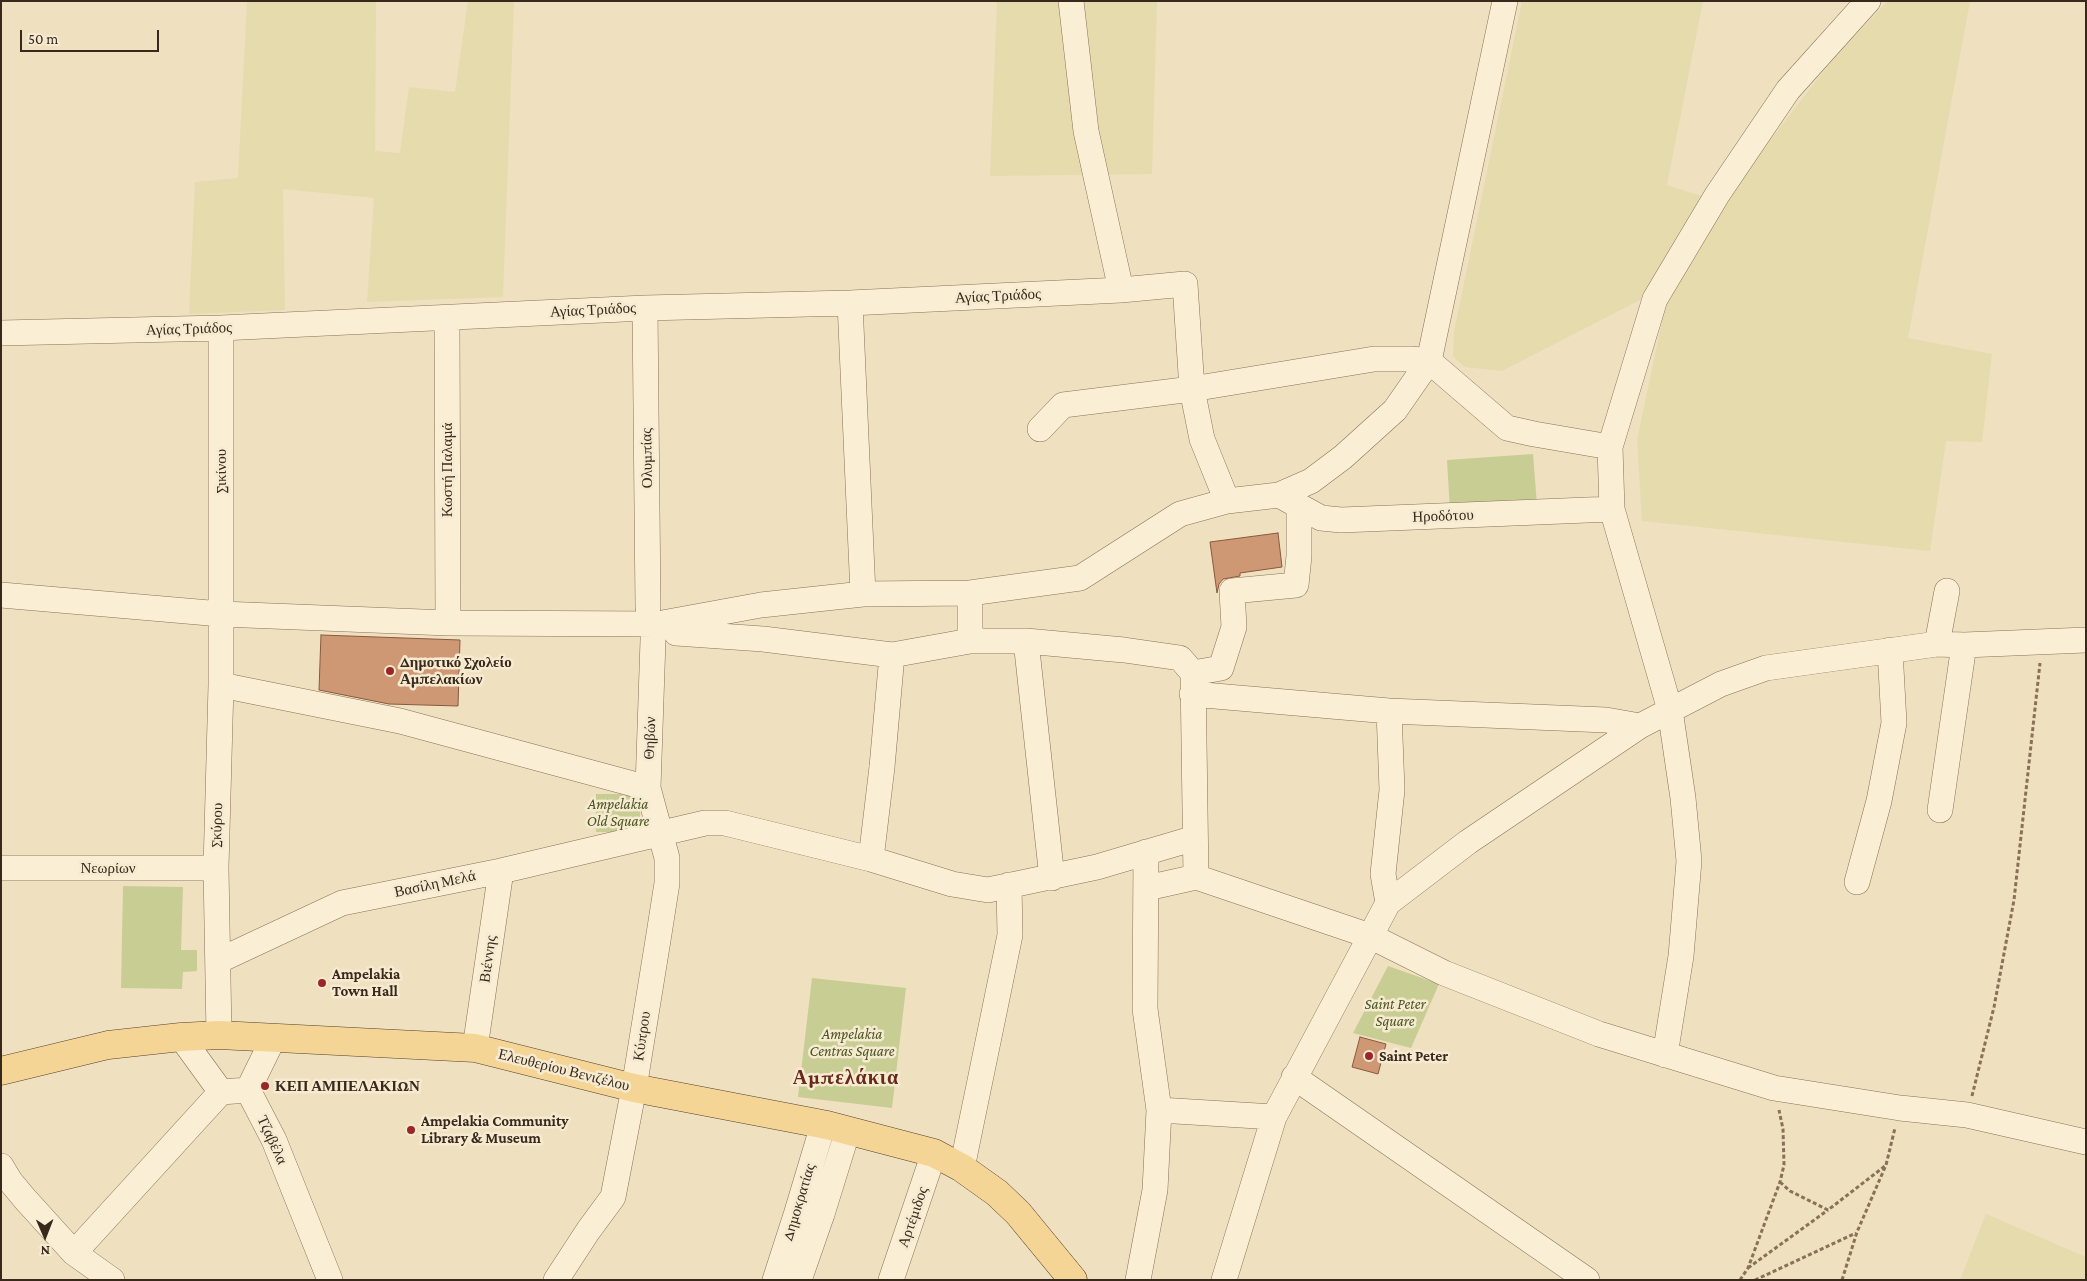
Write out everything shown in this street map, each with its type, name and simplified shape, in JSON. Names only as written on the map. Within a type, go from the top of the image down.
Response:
[{"type":"main road","name":"Ελευθερίου Βενιζέλου","points":[[1,1071],[108,1045],[219,1035],[475,1048],[634,1088],[836,1127],[934,1153],[962,1168],[997,1193],[1018,1213],[1073,1280]]},
{"type":"street","points":[[1070,1],[1086,131],[1121,290]]},
{"type":"street","points":[[1,595],[220,614],[448,623],[657,624],[761,605],[863,594],[970,593],[1080,578],[1180,514],[1227,501],[1289,500],[1343,457],[1396,410],[1429,362],[1505,1]]},
{"type":"street","points":[[1665,1055],[1681,956],[1689,861],[1683,798],[1670,710],[1612,509],[1610,446],[1655,299],[1717,195],[1788,90],[1868,1]]},
{"type":"street","name":"Αγίας Τριάδος","points":[[1,333],[221,328],[645,308],[850,303],[1121,290],[1185,284],[1192,389]]},
{"type":"street","points":[[850,303],[863,594]]},
{"type":"street","name":"Ολυμπίας","points":[[645,308],[648,607]]},
{"type":"street","name":"Κωστή Παλαμά","points":[[447,318],[448,623]]},
{"type":"street","name":"Σικίνου","points":[[220,614],[221,328]]},
{"type":"street","points":[[1040,429],[1063,405],[1192,389],[1374,359],[1411,359],[1429,362],[1507,428],[1543,436],[1610,446]]},
{"type":"street","points":[[1192,389],[1202,439],[1227,501]]},
{"type":"street","points":[[1193,683],[1221,668],[1234,627],[1232,591],[1296,585],[1299,556],[1289,500]]},
{"type":"street","name":"Ηροδότου","points":[[1289,500],[1321,518],[1341,520],[1612,509]]},
{"type":"street","points":[[1937,644],[1947,591]]},
{"type":"street","points":[[970,593],[970,641]]},
{"type":"street","points":[[761,605],[763,638]]},
{"type":"street","name":"Σκύρου","points":[[219,1035],[216,868],[221,685],[220,614]]},
{"type":"street","points":[[676,633],[763,638],[892,655],[970,641],[1026,641],[1124,650],[1180,658],[1193,683],[1196,877]]},
{"type":"street","name":"Θηβών","points":[[652,640],[648,788],[660,834]]},
{"type":"street","points":[[1224,1280],[1274,1117],[1388,903],[1468,842],[1640,726],[1720,684],[1766,668],[1937,644],[2042,643],[2086,640]]},
{"type":"street","points":[[1026,641],[1052,878]]},
{"type":"street","points":[[1940,810],[1964,645]]},
{"type":"street","points":[[1858,882],[1879,801],[1894,723],[1890,650]]},
{"type":"street","points":[[871,859],[882,767],[892,655]]},
{"type":"street","points":[[1193,683],[1389,711],[1606,720],[1640,726]]},
{"type":"street","points":[[221,685],[400,721],[648,788]]},
{"type":"street","points":[[1388,903],[1383,874],[1392,790],[1389,711]]},
{"type":"street","name":"Βασίλη Μελά","points":[[218,961],[342,903],[501,871],[705,823],[725,823],[871,859],[952,884],[988,890],[1097,867],[1196,838]]},
{"type":"street","name":"Κύπρου","points":[[556,1280],[613,1197],[634,1088],[666,883],[667,858],[660,834]]},
{"type":"street","points":[[1138,1280],[1155,1190],[1159,1110],[1145,1009],[1146,852]]},
{"type":"street","name":"Νεωρίων","points":[[1,868],[216,868]]},
{"type":"street","name":"Βιέννης","points":[[475,1048],[501,871]]},
{"type":"street","points":[[1146,888],[1196,877],[1370,936],[1444,973],[1599,1034],[1774,1088],[1900,1108],[1967,1115],[2086,1142]]},
{"type":"street","points":[[962,1168],[1010,935],[1009,886]]},
{"type":"street","points":[[181,1037],[221,1092]]},
{"type":"street","points":[[74,1253],[221,1092],[248,1090],[274,1037]]},
{"type":"street","points":[[1294,1077],[1587,1280]]},
{"type":"street","name":"Τζαβέλα","points":[[248,1090],[274,1140],[330,1280]]},
{"type":"street","points":[[1159,1110],[1274,1117]]},
{"type":"street","name":"Δημοκρατίας","points":[[775,1280],[796,1215],[836,1127]]},
{"type":"street","name":"Δημοκρατίας","points":[[799,1280],[822,1214],[836,1127]]},
{"type":"street","name":"Αρτέμιδος","points":[[891,1280],[934,1153]]},
{"type":"street","points":[[1,1166],[10,1181],[25,1199],[74,1253],[112,1280]]},
{"type":"path","points":[[1967,1115],[1994,1007],[2014,900],[2042,643]]},
{"type":"path","points":[[1740,1280],[1748,1268],[1780,1182],[1784,1165],[1783,1129],[1774,1088]]},
{"type":"path","points":[[1842,1280],[1856,1232],[1886,1166],[1900,1108]]},
{"type":"path","points":[[1748,1268],[1886,1166]]},
{"type":"path","points":[[1780,1182],[1790,1191],[1828,1210]]},
{"type":"path","points":[[1755,1280],[1856,1232]]},
{"type":"shaded area","points":[[247,1],[376,1],[375,151],[400,153],[409,87],[455,92],[468,1],[514,1],[503,297],[367,302],[374,198],[283,189],[285,310],[189,314],[195,182],[238,178]]},
{"type":"shaded area","points":[[997,1],[1157,1],[1152,174],[990,176]]},
{"type":"shaded area","points":[[1522,1],[1703,1],[1667,185],[1704,197],[1642,299],[1502,371],[1464,367],[1453,356],[1454,332]]},
{"type":"shaded area","points":[[1888,1],[1970,1],[1908,338],[1992,354],[1982,442],[1946,441],[1930,551],[1642,521],[1637,440],[1665,307],[1739,180],[1834,58]]},
{"type":"shaded area","points":[[1986,1214],[2086,1257],[2086,1280],[1960,1280]]},
{"type":"green space","points":[[1533,454],[1537,505],[1450,511],[1447,460]]},
{"type":"green space","name":"Ampelakia Old Square","points":[[596,794],[640,794],[640,832],[596,832]]},
{"type":"green space","points":[[123,886],[183,887],[181,950],[197,950],[197,971],[183,972],[182,989],[121,988]]},
{"type":"green space","name":"Saint Peter Square","points":[[1388,966],[1439,984],[1411,1048],[1353,1033]]},
{"type":"green space","name":"Ampelakia Centras Square","points":[[812,978],[906,988],[892,1108],[798,1097]]},
{"type":"building","points":[[1278,533],[1282,567],[1240,573],[1240,576],[1223,579],[1219,584],[1217,593],[1210,542]]},
{"type":"building","name":"Δημοτικό Σχολείο Αμπελακίων","points":[[321,635],[460,640],[458,706],[389,704],[319,690]]},
{"type":"building","name":"Saint Peter","points":[[1360,1037],[1386,1044],[1378,1074],[1352,1067]]},
{"type":"place","name":"Δημοτικό Σχολείο Αμπελακίων","points":[[390,671]]},
{"type":"place","name":"Ampelakia Town Hall","points":[[322,983]]},
{"type":"place","name":"Saint Peter","points":[[1369,1056]]},
{"type":"place","name":"ΚΕΠ ΑΜΠΕΛΑΚΙΩΝ","points":[[265,1086]]},
{"type":"place","name":"Ampelakia Community Library & Museum","points":[[411,1130]]},
{"type":"district","name":"Αμπελάκια","points":[[846,1078]]}]
